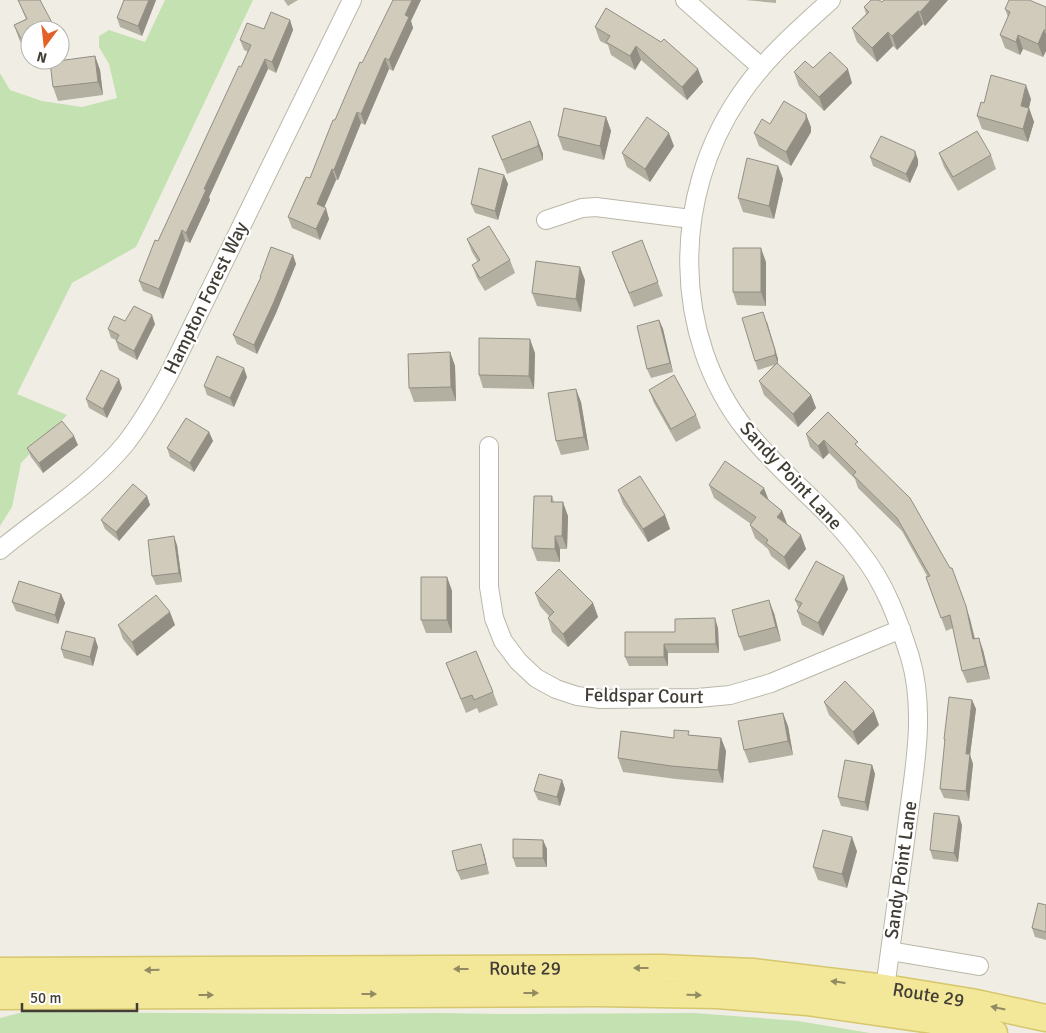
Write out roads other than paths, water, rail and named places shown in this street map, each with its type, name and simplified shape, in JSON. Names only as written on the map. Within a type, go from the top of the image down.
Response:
[{"type":"main road","name":"Route 29","points":[[0,971],[661,968],[753,972],[885,988],[972,1002],[1046,1018]]},
{"type":"main road","name":"Route 29","points":[[0,996],[588,993],[717,995],[807,1002],[932,1020],[994,1033]]},
{"type":"street","name":"Hampton Forest Way","points":[[0,550],[103,467],[145,417],[169,374],[352,0]]},
{"type":"street","points":[[685,0],[761,67]]},
{"type":"street","name":"Sandy Point Lane","points":[[831,0],[761,67],[740,95],[715,139],[700,178],[691,219],[690,292],[700,338],[712,372],[728,404],[765,454],[832,520],[859,550],[886,592],[913,671],[918,727],[914,772],[885,988]]},
{"type":"street","points":[[546,220],[582,208],[596,207],[691,219]]},
{"type":"street","name":"Feldspar Court","points":[[489,446],[489,587],[494,618],[504,641],[518,661],[536,678],[556,689],[577,696],[602,699],[698,698],[730,695],[771,683],[900,629]]},
{"type":"street","points":[[890,951],[979,966]]}]
